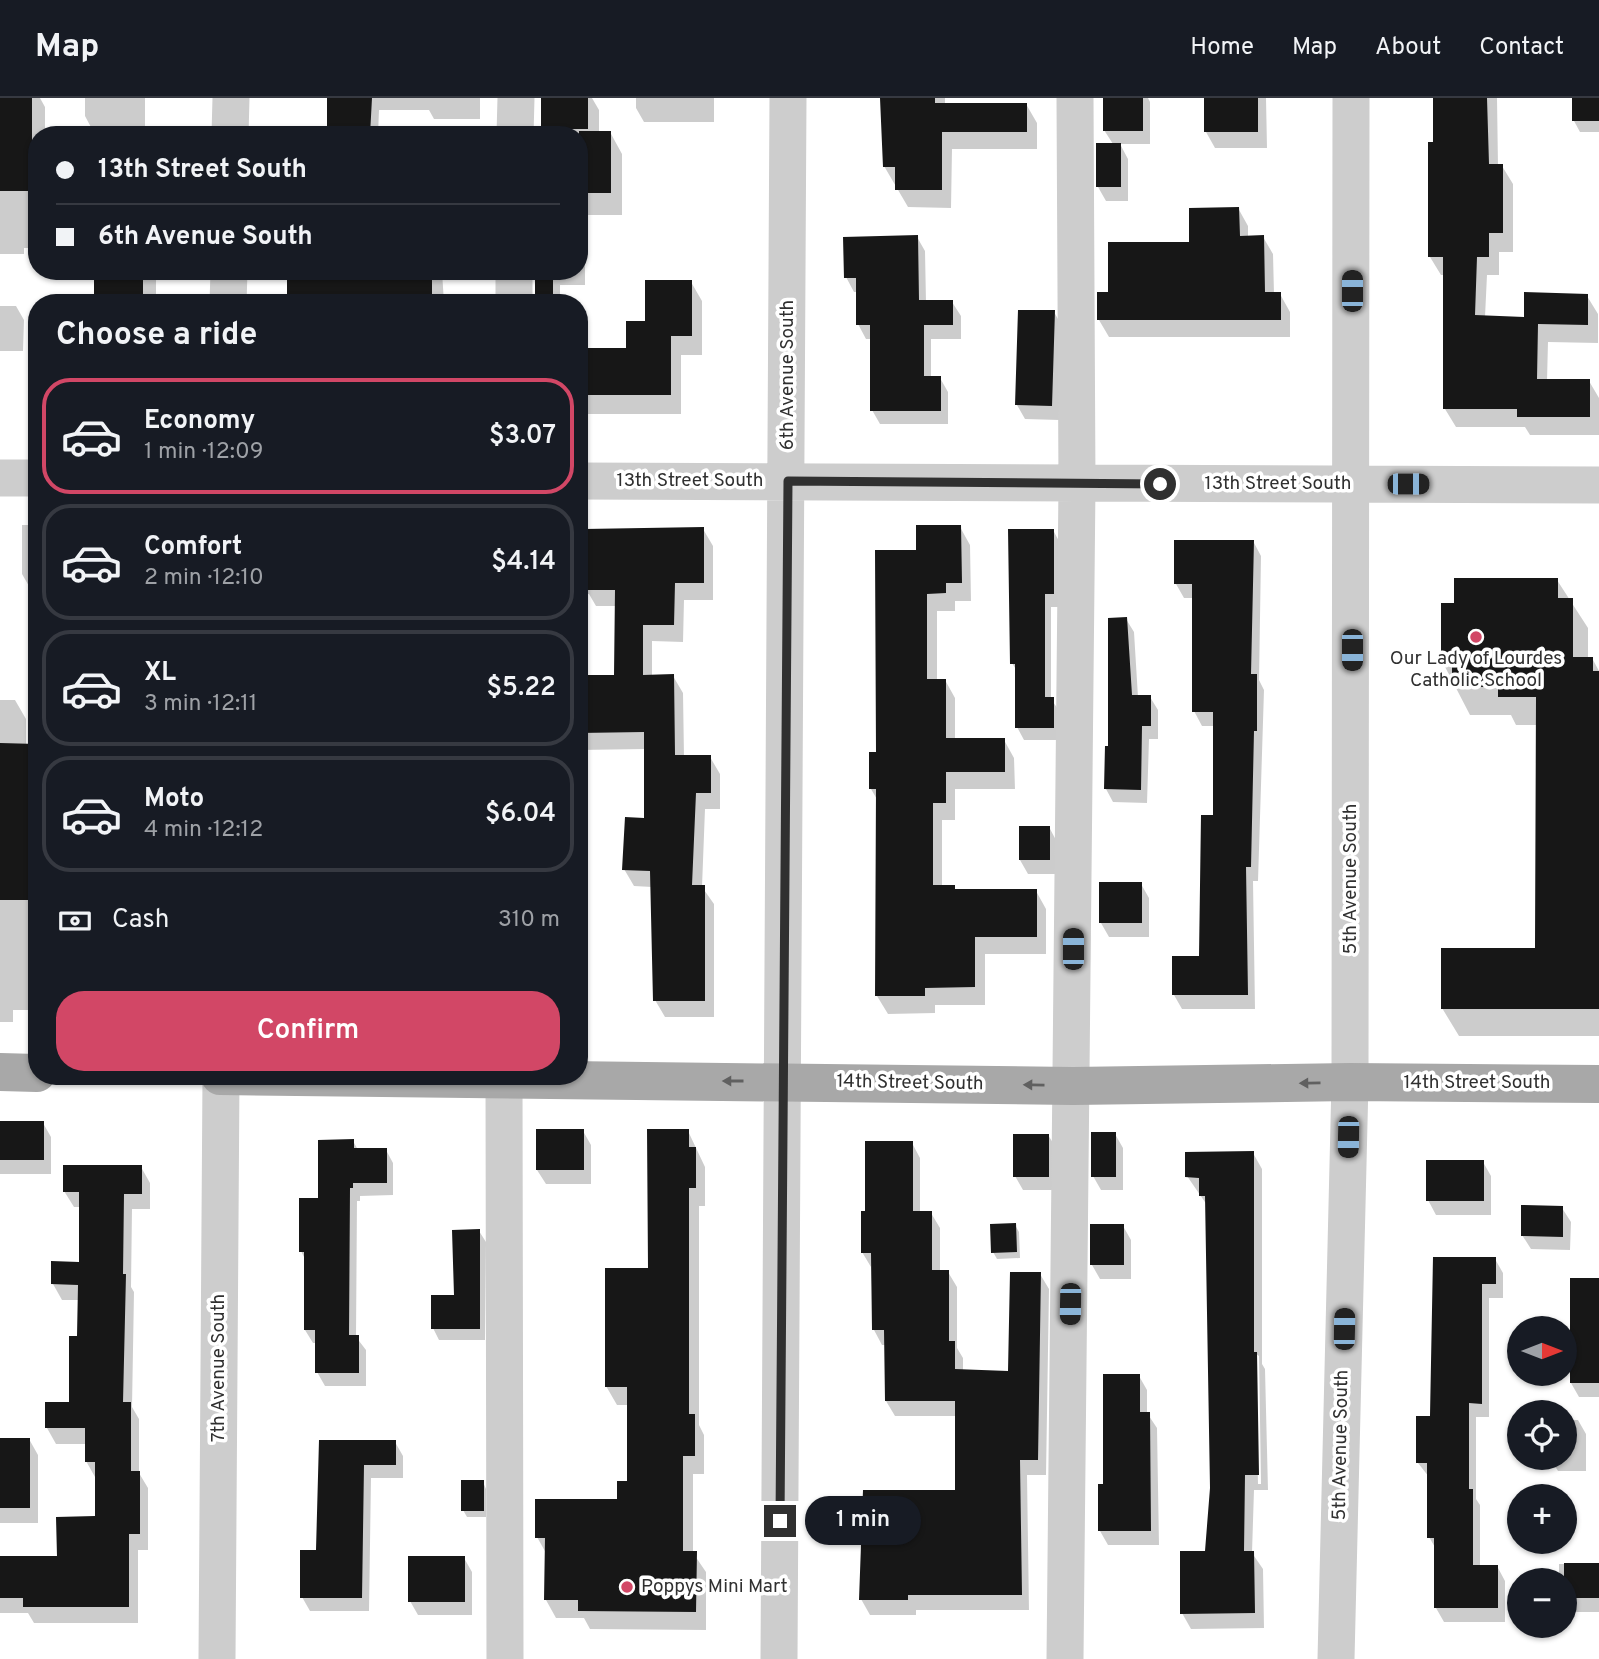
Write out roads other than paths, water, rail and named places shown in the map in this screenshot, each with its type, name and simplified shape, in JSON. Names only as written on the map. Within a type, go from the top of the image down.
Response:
[{"type":"main road","points":[[0,1072],[28,1073]]},
{"type":"main road","name":"14th Street South","points":[[588,1079],[1073,1086],[1599,1084]]},
{"type":"street","points":[[230,126],[231,98]]},
{"type":"street","points":[[515,126],[516,98]]},
{"type":"street","name":"6th Avenue South","points":[[779,1659],[788,481],[788,98]]},
{"type":"street","points":[[1065,1659],[1073,1086],[1077,484],[1075,98]]},
{"type":"street","name":"5th Avenue South","points":[[1336,1659],[1350,1083],[1352,98]]},
{"type":"street","points":[[0,478],[28,478]]},
{"type":"street","name":"13th Street South","points":[[588,481],[1599,485]]},
{"type":"street","name":"7th Avenue South","points":[[217,1659],[221,1085]]},
{"type":"street","points":[[504,1085],[505,1659]]},
{"type":"place","name":"Our Lady of Lourdes Catholic School","points":[[1476,637]]},
{"type":"place","name":"Poppys Mini Mart","points":[[627,1587]]}]
